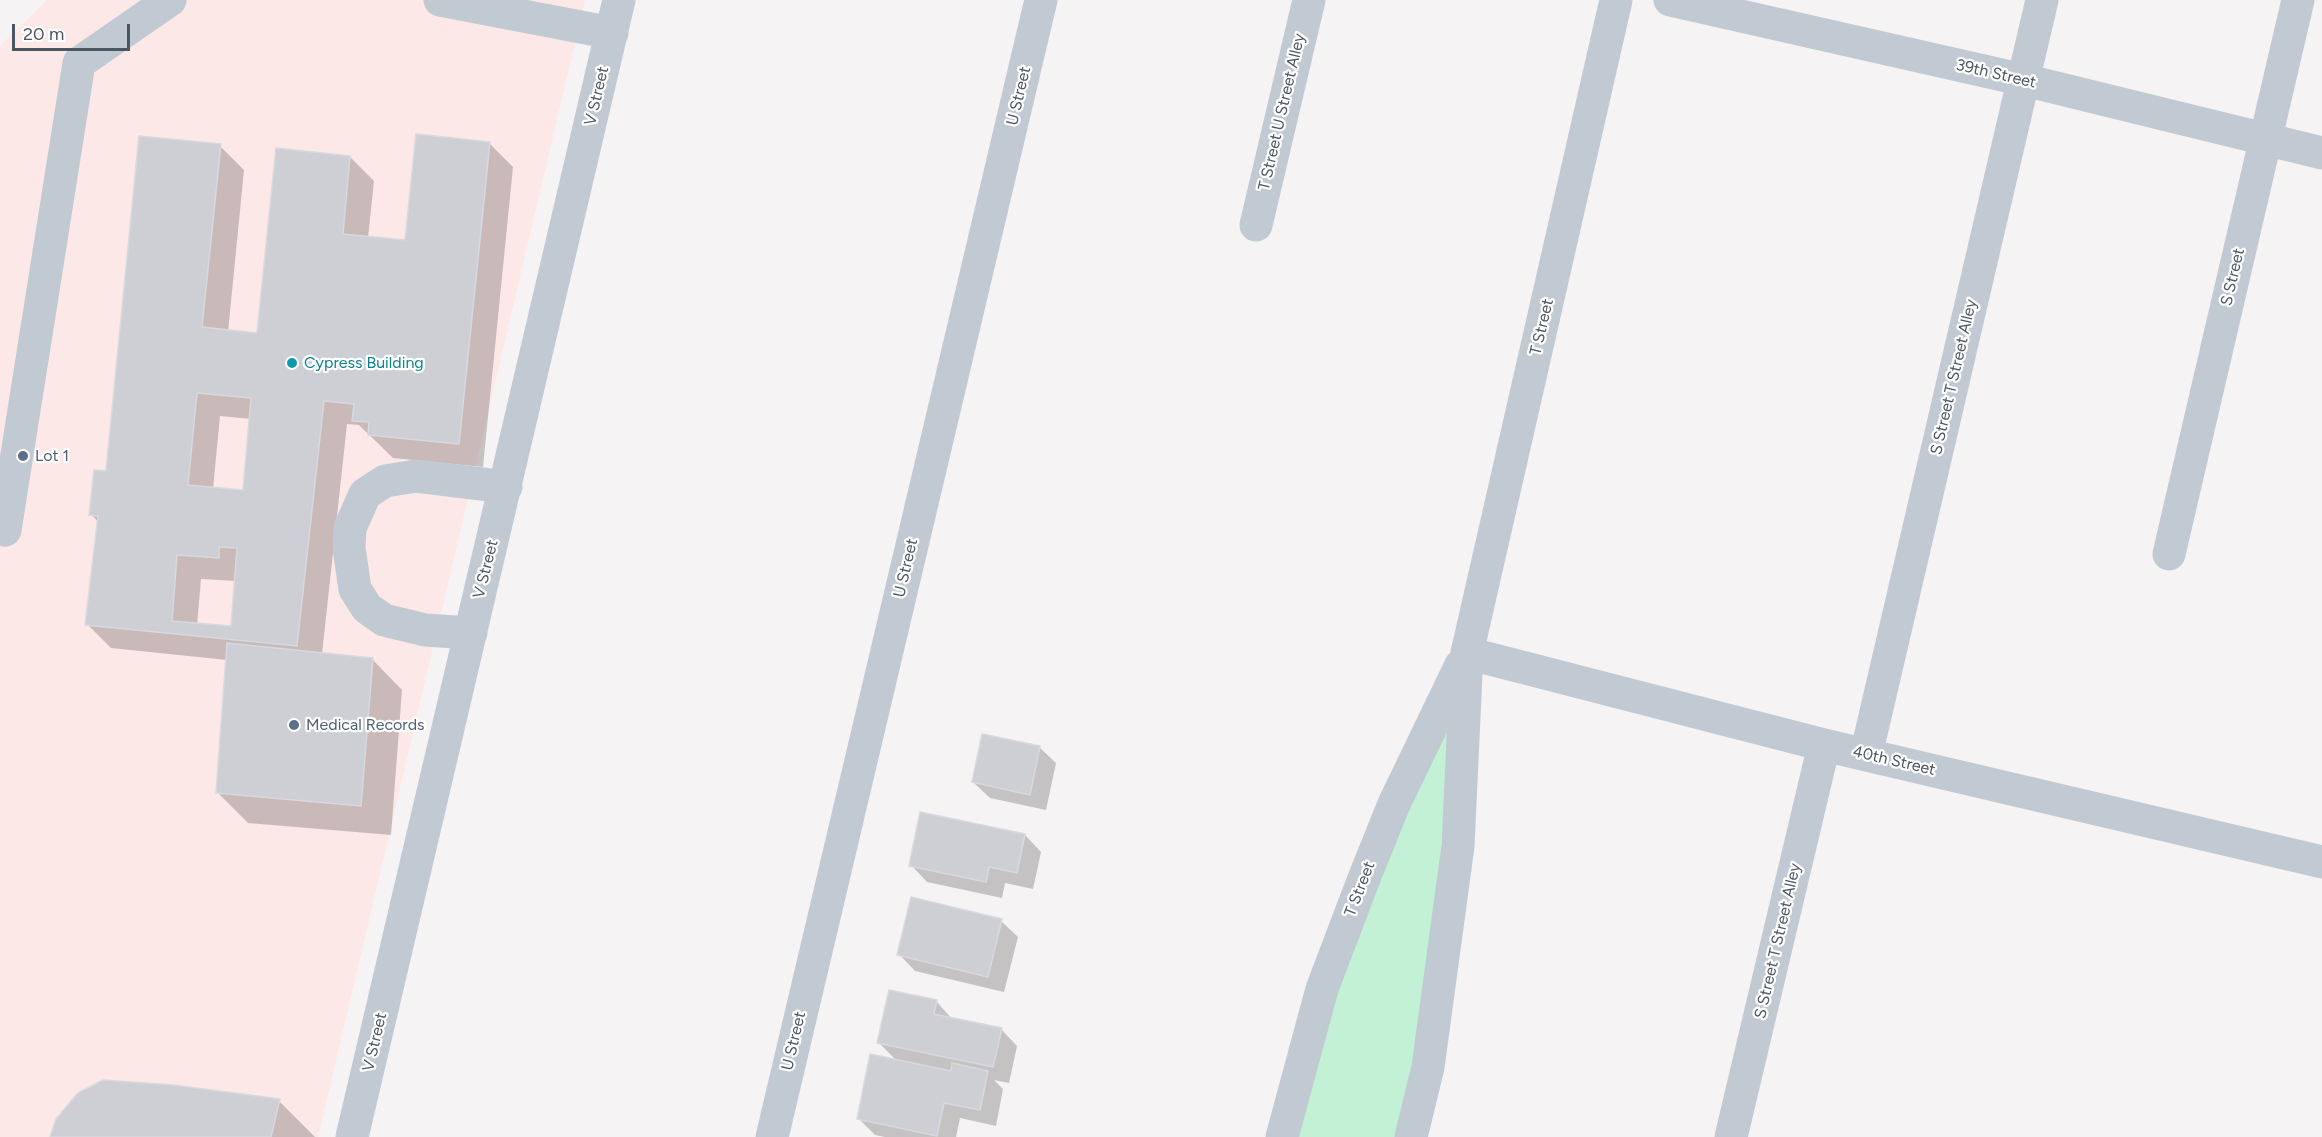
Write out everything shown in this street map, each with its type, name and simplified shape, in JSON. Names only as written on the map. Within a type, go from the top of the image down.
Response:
[{"type":"street","points":[[0,529],[5,530],[79,63],[170,0]]},
{"type":"street","points":[[440,0],[481,4],[612,33]]},
{"type":"street","name":"V Street","points":[[352,1137],[619,0]]},
{"type":"street","name":"U Street","points":[[772,1137],[1041,0]]},
{"type":"street","name":"T Street U Street Alley","points":[[1256,225],[1309,0]]},
{"type":"street","name":"T Street","points":[[1411,1137],[1428,1067],[1458,846],[1467,653],[1616,0]]},
{"type":"street","name":"39th Street","points":[[1670,0],[2024,80],[2322,153]]},
{"type":"street","name":"S Street T Street Alley","points":[[1866,755],[2042,0]]},
{"type":"street","name":"S Street","points":[[2169,554],[2298,0]]},
{"type":"street","points":[[471,633],[425,630],[384,620],[367,608],[355,589],[349,548],[350,528],[365,494],[385,481],[416,476],[506,487]]},
{"type":"street","name":"T Street","points":[[1282,1137],[1322,989],[1363,880],[1394,804],[1467,653]]},
{"type":"street","name":"40th Street","points":[[1467,653],[1824,745],[2322,862]]},
{"type":"street","name":"S Street T Street Alley","points":[[1731,1137],[1824,745]]},
{"type":"shaded area","points":[[47,0],[585,0],[318,1137],[0,1137],[0,46]]},
{"type":"green space","points":[[1453,715],[1430,968],[1398,1137],[1297,1137],[1339,985],[1385,859]]},
{"type":"building","name":"Cypress Building","points":[[416,134],[490,142],[459,444],[368,435],[369,422],[352,421],[354,404],[324,401],[297,646],[85,625],[98,516],[89,515],[94,470],[106,471],[139,136],[221,144],[202,327],[257,333],[276,148],[350,156],[343,234],[405,240]],"holes":[[[197,393],[251,398],[243,490],[188,485]],[[219,547],[237,548],[231,626],[172,621],[177,555],[219,558]]]},
{"type":"building","name":"Medical Records","points":[[227,643],[373,658],[361,806],[216,793]]},
{"type":"building","points":[[982,734],[1040,746],[1030,795],[972,782]]},
{"type":"building","points":[[920,812],[1025,834],[1017,873],[989,867],[986,882],[909,866]]},
{"type":"building","points":[[911,897],[1002,919],[988,977],[897,955]]},
{"type":"building","points":[[889,990],[937,1000],[934,1014],[1002,1028],[993,1067],[877,1043]]},
{"type":"building","points":[[870,1054],[951,1071],[952,1063],[988,1071],[980,1110],[944,1103],[937,1136],[857,1119]]},
{"type":"building","points":[[103,1080],[173,1085],[280,1099],[271,1137],[50,1137],[56,1119],[78,1093]]},
{"type":"place","name":"Cypress Building","points":[[292,363]]},
{"type":"place","name":"Lot 1","points":[[23,456]]},
{"type":"place","name":"Medical Records","points":[[294,725]]}]
